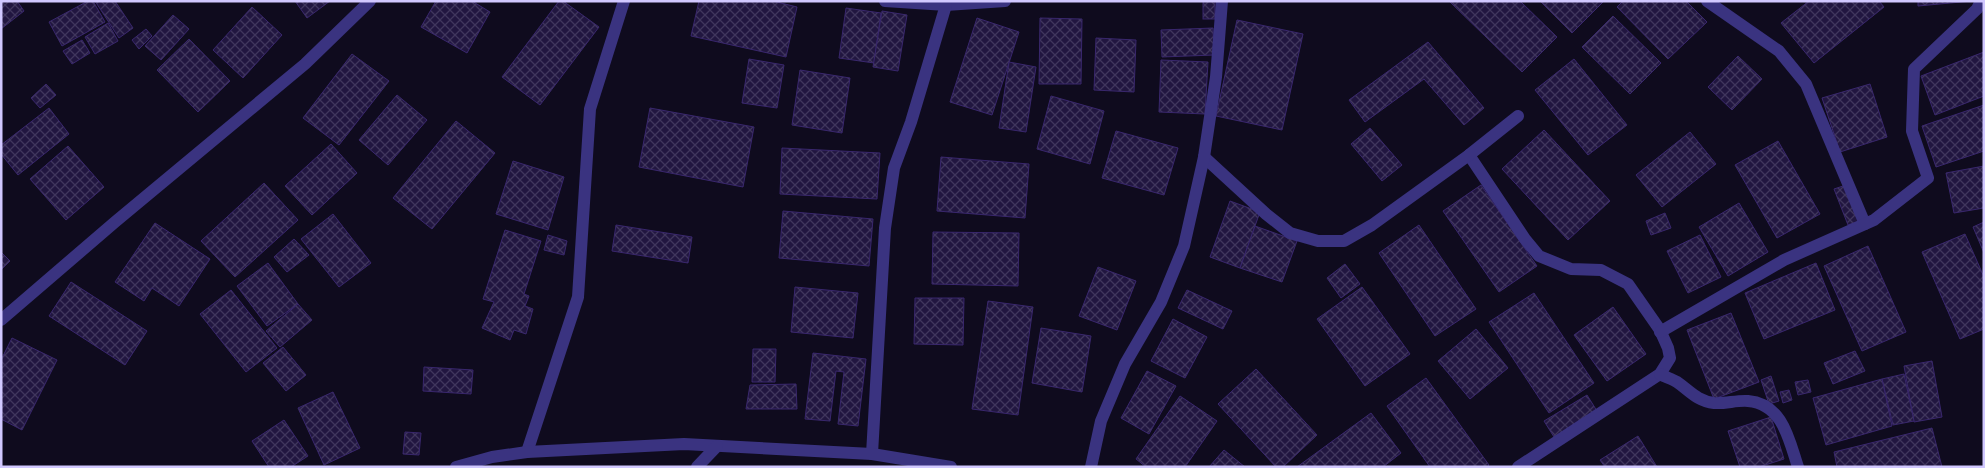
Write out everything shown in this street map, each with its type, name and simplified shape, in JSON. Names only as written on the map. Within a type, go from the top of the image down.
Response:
[{"type":"street","points":[[1,320],[115,222],[306,64],[370,1]]},
{"type":"street","points":[[527,452],[578,297],[590,109],[624,1]]},
{"type":"street","points":[[884,1],[946,5],[1005,1]]},
{"type":"street","points":[[1091,467],[1101,421],[1125,364],[1161,302],[1184,246],[1204,157],[1216,77],[1222,1]]},
{"type":"street","points":[[1707,1],[1779,51],[1806,84],[1865,224]]},
{"type":"street","points":[[1660,332],[1784,260],[1874,220],[1928,178],[1912,132],[1914,69],[1977,9],[1981,1]]},
{"type":"street","points":[[872,454],[885,228],[894,168],[911,122],[946,5]]},
{"type":"street","points":[[1204,157],[1266,214],[1290,233],[1318,241],[1344,240],[1372,225],[1469,155],[1518,116]]},
{"type":"street","points":[[1469,155],[1525,239],[1539,256],[1572,269],[1601,270],[1628,284],[1660,332],[1668,348],[1670,358],[1660,374],[1518,467]]},
{"type":"street","points":[[1660,374],[1677,381],[1695,397],[1714,403],[1749,401],[1761,404],[1774,411],[1784,424],[1798,467]]},
{"type":"street","points":[[456,467],[492,457],[527,452],[684,444],[872,454],[944,466]]},
{"type":"street","points":[[696,467],[717,446]]},
{"type":"building","points":[[1,1],[17,1],[24,11],[1,29]]},
{"type":"building","points":[[88,1],[93,1],[105,22],[62,46],[49,22]]},
{"type":"building","points":[[95,1],[115,1],[133,28],[119,38]]},
{"type":"building","points":[[295,1],[330,1],[307,18]]},
{"type":"building","points":[[436,1],[472,1],[490,12],[467,53],[421,27]]},
{"type":"building","points":[[559,1],[563,1],[599,27],[540,105],[502,77]]},
{"type":"building","points":[[699,1],[773,1],[797,7],[786,57],[691,36]]},
{"type":"building","points":[[1203,1],[1215,1],[1215,19],[1203,19]]},
{"type":"building","points":[[1449,1],[1520,1],[1557,37],[1522,72]]},
{"type":"building","points":[[1540,1],[1604,1],[1572,33]]},
{"type":"building","points":[[1623,1],[1686,1],[1707,22],[1668,59],[1617,7]]},
{"type":"building","points":[[1809,1],[1879,1],[1884,7],[1814,63],[1781,23]]},
{"type":"building","points":[[1918,1],[1972,1],[1918,6]]},
{"type":"building","points":[[252,7],[282,35],[243,78],[213,50]]},
{"type":"building","points":[[846,8],[881,13],[874,63],[839,58]]},
{"type":"building","points":[[882,11],[907,15],[898,71],[873,67]]},
{"type":"building","points":[[173,15],[189,29],[161,60],[145,46]]},
{"type":"building","points":[[1613,16],[1661,63],[1630,94],[1582,47]]},
{"type":"building","points":[[977,18],[1019,32],[992,115],[950,102]]},
{"type":"building","points":[[1040,18],[1082,19],[1081,84],[1039,84]]},
{"type":"building","points":[[1237,20],[1303,34],[1282,130],[1216,116]]},
{"type":"building","points":[[108,23],[118,41],[95,54],[85,37]]},
{"type":"building","points":[[1213,28],[1214,55],[1162,57],[1161,30]]},
{"type":"building","points":[[146,29],[152,36],[139,49],[132,40]]},
{"type":"building","points":[[1096,38],[1136,40],[1134,92],[1094,90]]},
{"type":"building","points":[[189,39],[230,81],[198,112],[157,70]]},
{"type":"building","points":[[82,40],[90,53],[72,64],[63,51]]},
{"type":"building","points":[[1428,42],[1484,108],[1464,125],[1424,79],[1365,122],[1349,100]]},
{"type":"building","points":[[1984,52],[1984,96],[1935,115],[1921,76]]},
{"type":"building","points":[[352,54],[389,81],[339,145],[303,118]]},
{"type":"building","points":[[1738,56],[1762,79],[1732,110],[1708,87]]},
{"type":"building","points":[[749,59],[784,65],[777,108],[742,103]]},
{"type":"building","points":[[1574,59],[1627,125],[1588,155],[1535,90]]},
{"type":"building","points":[[1161,60],[1208,62],[1205,114],[1159,112]]},
{"type":"building","points":[[1009,62],[1036,67],[1026,132],[999,128]]},
{"type":"building","points":[[800,70],[850,78],[842,133],[792,125]]},
{"type":"building","points":[[46,84],[56,95],[40,108],[31,98]]},
{"type":"building","points":[[1870,84],[1887,137],[1840,152],[1822,98]]},
{"type":"building","points":[[397,95],[427,120],[388,165],[359,140]]},
{"type":"building","points":[[1051,96],[1104,111],[1090,164],[1037,149]]},
{"type":"building","points":[[1984,105],[1984,151],[1936,167],[1922,126]]},
{"type":"building","points":[[49,108],[69,134],[18,175],[1,154],[1,145]]},
{"type":"building","points":[[650,108],[754,127],[743,187],[639,167]]},
{"type":"building","points":[[456,121],[495,153],[432,229],[393,198]]},
{"type":"building","points":[[1370,128],[1402,165],[1382,181],[1351,144]]},
{"type":"building","points":[[1544,130],[1610,201],[1568,240],[1502,169]]},
{"type":"building","points":[[1116,131],[1178,148],[1164,195],[1102,178]]},
{"type":"building","points":[[1690,132],[1716,164],[1662,207],[1636,175]]},
{"type":"building","points":[[1778,141],[1820,214],[1777,238],[1735,165]]},
{"type":"building","points":[[331,144],[357,173],[312,215],[285,186]]},
{"type":"building","points":[[68,146],[104,187],[66,220],[30,179]]},
{"type":"building","points":[[782,148],[880,153],[877,199],[780,194]]},
{"type":"building","points":[[941,157],[1029,164],[1025,218],[937,211]]},
{"type":"building","points":[[513,161],[564,177],[548,230],[496,214]]},
{"type":"building","points":[[1984,166],[1984,208],[1954,213],[1946,173]]},
{"type":"building","points":[[264,183],[298,220],[235,277],[201,241]]},
{"type":"building","points":[[1481,185],[1537,266],[1499,292],[1443,211]]},
{"type":"building","points":[[1846,185],[1860,221],[1848,225],[1834,189]]},
{"type":"building","points":[[1230,201],[1260,212],[1240,268],[1210,257]]},
{"type":"building","points":[[1739,203],[1768,252],[1728,276],[1699,227]]},
{"type":"building","points":[[783,211],[873,219],[869,266],[779,258]]},
{"type":"building","points":[[1665,213],[1671,228],[1651,235],[1646,221]]},
{"type":"building","points":[[333,214],[371,263],[339,287],[301,239]]},
{"type":"building","points":[[1984,222],[1984,253],[1973,227]]},
{"type":"building","points":[[155,223],[210,259],[179,306],[152,288],[144,301],[115,282]]},
{"type":"building","points":[[616,225],[692,237],[688,263],[612,251]]},
{"type":"building","points":[[1419,225],[1476,309],[1435,336],[1379,253]]},
{"type":"building","points":[[1255,226],[1297,241],[1282,282],[1240,268]]},
{"type":"building","points":[[505,230],[541,241],[524,294],[529,296],[525,306],[533,309],[526,334],[514,330],[510,340],[482,328],[494,302],[483,299]]},
{"type":"building","points":[[933,232],[1019,233],[1018,286],[932,284]]},
{"type":"building","points":[[1965,234],[1984,277],[1984,329],[1960,339],[1922,252]]},
{"type":"building","points":[[548,235],[567,241],[564,255],[544,250]]},
{"type":"building","points":[[1700,235],[1721,277],[1688,293],[1667,251]]},
{"type":"building","points":[[294,239],[309,255],[287,272],[274,257]]},
{"type":"building","points":[[1868,246],[1906,332],[1862,351],[1824,266]]},
{"type":"building","points":[[1,252],[10,261],[1,270]]},
{"type":"building","points":[[268,263],[298,304],[267,326],[237,286]]},
{"type":"building","points":[[1816,263],[1835,310],[1764,339],[1745,293]]},
{"type":"building","points":[[1345,264],[1360,284],[1341,298],[1327,278]]},
{"type":"building","points":[[1098,267],[1136,281],[1117,330],[1079,316]]},
{"type":"building","points":[[71,282],[147,331],[125,365],[49,316]]},
{"type":"building","points":[[795,287],[858,293],[853,338],[791,332]]},
{"type":"building","points":[[1362,287],[1410,354],[1365,386],[1317,319]]},
{"type":"building","points":[[231,290],[277,348],[246,372],[200,314]]},
{"type":"building","points":[[1187,290],[1232,311],[1223,329],[1178,308]]},
{"type":"building","points":[[1534,293],[1594,383],[1549,413],[1489,322]]},
{"type":"building","points":[[915,298],[964,298],[963,345],[914,344]]},
{"type":"building","points":[[988,301],[1033,307],[1018,415],[972,409]]},
{"type":"building","points":[[298,304],[312,320],[280,347],[266,331]]},
{"type":"building","points":[[1613,307],[1646,354],[1607,381],[1574,335]]},
{"type":"building","points":[[1731,313],[1759,382],[1714,399],[1687,330]]},
{"type":"building","points":[[1173,319],[1207,337],[1185,378],[1151,361]]},
{"type":"building","points":[[1041,328],[1091,336],[1082,392],[1032,383]]},
{"type":"building","points":[[1476,329],[1508,368],[1470,399],[1438,361]]},
{"type":"building","points":[[12,338],[57,360],[22,430],[1,419],[1,360]]},
{"type":"building","points":[[283,347],[306,375],[286,391],[263,363]]},
{"type":"building","points":[[753,349],[776,349],[775,382],[752,382]]},
{"type":"building","points":[[1855,351],[1865,371],[1833,384],[1824,363]]},
{"type":"building","points":[[813,353],[866,359],[858,426],[838,424],[844,372],[836,371],[830,421],[805,419]]},
{"type":"building","points":[[1932,361],[1942,417],[1914,422],[1904,366]]},
{"type":"building","points":[[424,367],[473,370],[471,394],[423,391]]},
{"type":"building","points":[[1256,369],[1317,435],[1283,467],[1276,467],[1218,404]]},
{"type":"building","points":[[1147,371],[1176,386],[1149,434],[1121,418]]},
{"type":"building","points":[[1904,374],[1914,421],[1893,425],[1882,379]]},
{"type":"building","points":[[1771,376],[1779,401],[1769,404],[1761,380]]},
{"type":"building","points":[[1426,378],[1489,465],[1487,467],[1430,467],[1387,406]]},
{"type":"building","points":[[1882,379],[1892,426],[1826,445],[1813,398]]},
{"type":"building","points":[[1808,380],[1811,392],[1798,395],[1795,382]]},
{"type":"building","points":[[796,384],[797,409],[746,409],[750,385]]},
{"type":"building","points":[[1789,390],[1792,400],[1783,403],[1780,392]]},
{"type":"building","points":[[333,392],[360,448],[324,465],[298,408]]},
{"type":"building","points":[[1587,395],[1597,411],[1554,437],[1544,421]]},
{"type":"building","points":[[1180,396],[1217,421],[1185,467],[1146,467],[1136,459]]},
{"type":"building","points":[[1371,413],[1401,453],[1383,467],[1297,467]]},
{"type":"building","points":[[1771,417],[1784,459],[1759,467],[1740,467],[1728,431]]},
{"type":"building","points":[[284,420],[308,456],[291,467],[269,467],[252,441]]},
{"type":"building","points":[[1932,428],[1942,467],[1837,467],[1834,452]]},
{"type":"building","points":[[405,432],[421,433],[419,455],[403,454]]},
{"type":"building","points":[[1638,436],[1657,467],[1605,467],[1600,460]]},
{"type":"building","points":[[1224,450],[1245,467],[1209,467]]}]
